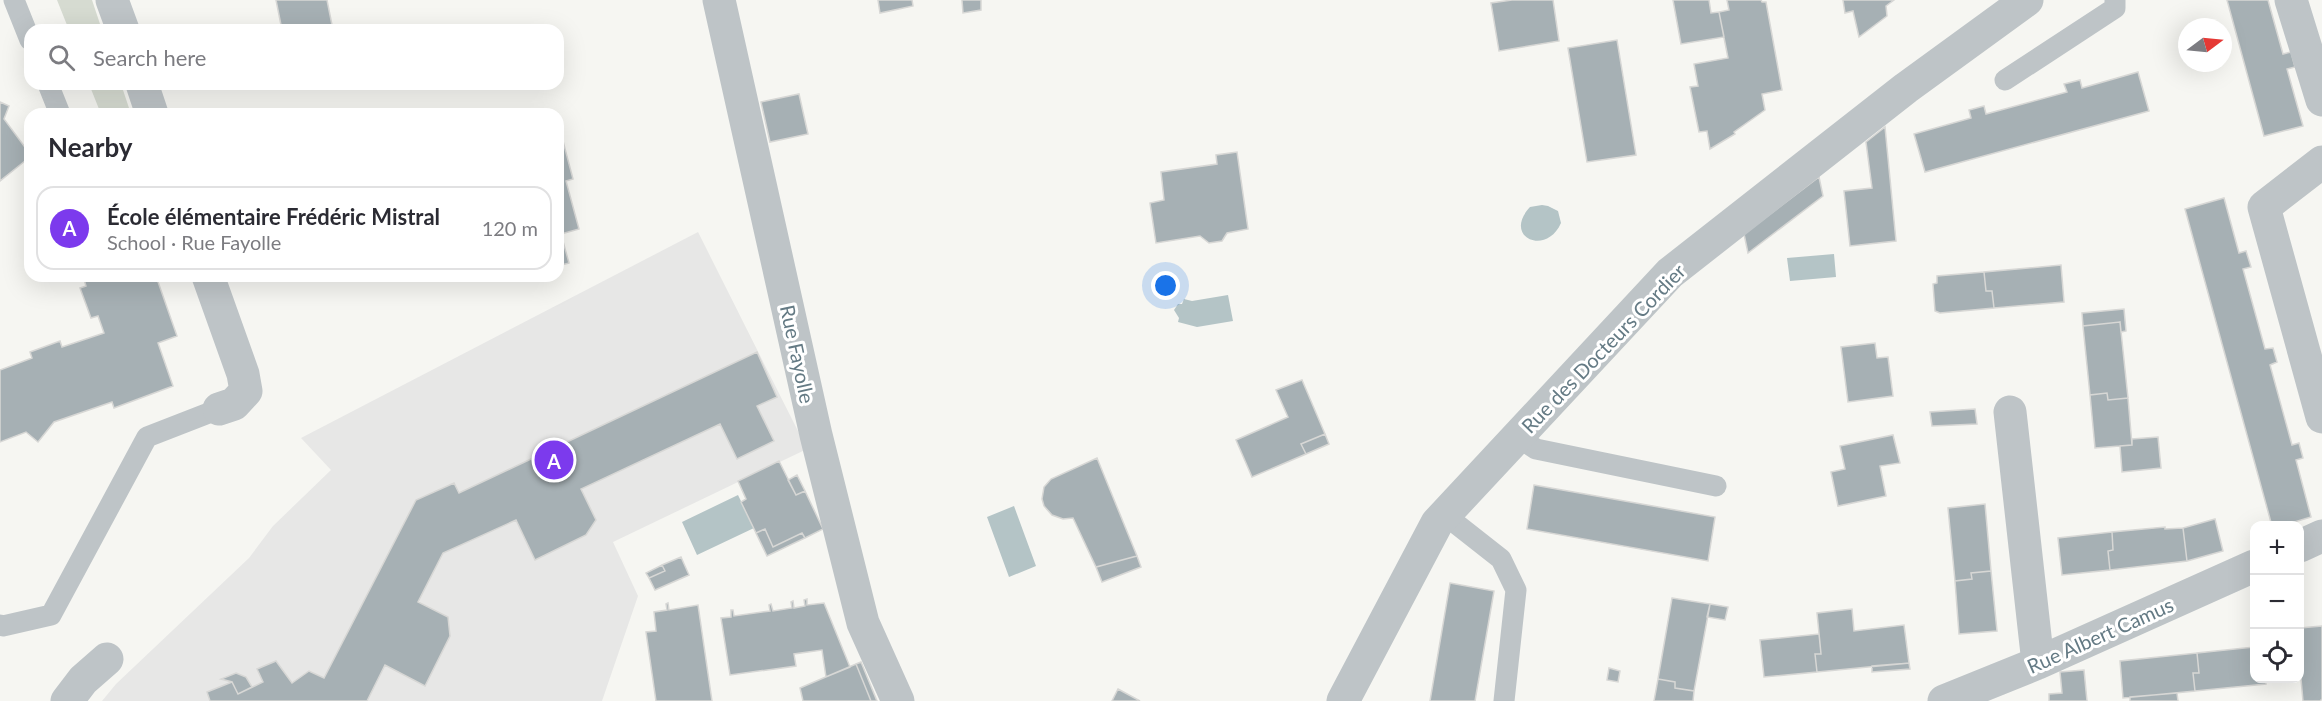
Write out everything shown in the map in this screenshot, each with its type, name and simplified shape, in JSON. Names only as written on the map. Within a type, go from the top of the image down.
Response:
[{"type":"street","points":[[112,0],[121,24]]},
{"type":"street","name":"Rue Fayolle","points":[[719,0],[816,435],[863,623],[898,701]]},
{"type":"street","name":"Rue des Docteurs Cordier","points":[[1342,701],[1437,523],[1670,273],[1906,88],[2027,0]]},
{"type":"street","points":[[2291,0],[2322,100]]},
{"type":"street","points":[[144,90],[150,108]]},
{"type":"street","points":[[2322,162],[2264,207],[2322,417]]},
{"type":"street","points":[[210,282],[243,374],[246,391],[234,404],[219,409]]},
{"type":"street","points":[[2010,412],[2038,663]]},
{"type":"street","points":[[2304,544],[2322,536]]},
{"type":"street","name":"Rue Albert Camus","points":[[1948,700],[2038,663],[2250,568]]},
{"type":"street","points":[[67,701],[83,680],[107,659]]},
{"type":"lane","points":[[14,0],[24,25]]},
{"type":"lane","points":[[2005,80],[2115,8],[2115,0]]},
{"type":"lane","points":[[50,90],[58,108]]},
{"type":"lane","points":[[0,625],[51,615],[147,436],[219,409]]},
{"type":"lane","points":[[1517,437],[1536,449],[1716,486]]},
{"type":"lane","points":[[1445,515],[1501,559],[1516,590],[1504,701]]},
{"type":"shaded area","points":[[57,0],[92,0],[100,24],[67,24]]},
{"type":"shaded area","points":[[91,90],[123,90],[129,108],[99,108]]},
{"type":"shaded area","points":[[1542,205],[1558,211],[1561,223],[1546,239],[1537,241],[1529,239],[1521,227],[1523,218],[1530,207]]},
{"type":"shaded area","points":[[698,232],[807,449],[613,542],[638,596],[602,701],[102,701],[116,684],[249,558],[273,526],[331,470],[301,438]]},
{"type":"shaded area","points":[[1834,254],[1836,277],[1790,281],[1787,258]]},
{"type":"shaded area","points":[[1228,295],[1233,321],[1197,327],[1178,322],[1179,318],[1174,310],[1178,304],[1182,304],[1184,299],[1192,301]]},
{"type":"shaded area","points":[[738,495],[754,528],[697,555],[682,522]]},
{"type":"shaded area","points":[[1014,506],[1036,566],[1009,577],[987,517]]},
{"type":"building","points":[[276,0],[327,0],[332,24],[281,24]]},
{"type":"building","points":[[878,0],[912,0],[913,6],[880,13]]},
{"type":"building","points":[[962,0],[981,0],[981,10],[963,13]]},
{"type":"building","points":[[1512,0],[1553,0],[1559,41],[1499,51],[1491,3]]},
{"type":"building","points":[[1673,0],[1709,0],[1711,13],[1719,12],[1724,37],[1681,44]]},
{"type":"building","points":[[1727,0],[1766,2],[1782,90],[1762,94],[1765,110],[1734,132],[1735,134],[1710,149],[1707,131],[1699,132],[1690,87],[1698,86],[1694,64],[1728,58],[1719,12],[1729,10]]},
{"type":"building","points":[[1843,0],[1894,0],[1886,6],[1887,16],[1859,37],[1853,11],[1845,13]]},
{"type":"building","points":[[2227,0],[2268,0],[2283,54],[2291,52],[2295,67],[2287,69],[2303,126],[2264,136]]},
{"type":"building","points":[[1617,40],[1636,155],[1587,162],[1568,48]]},
{"type":"building","points":[[2138,72],[2149,111],[1925,172],[1914,134],[1971,118],[1969,110],[1984,106],[1986,114],[2067,92],[2064,84],[2080,80],[2082,88]]},
{"type":"building","points":[[799,94],[808,134],[770,142],[761,102]]},
{"type":"building","points":[[0,102],[9,106],[4,119],[24,146],[24,162],[0,181]]},
{"type":"building","points":[[1885,127],[1896,241],[1850,246],[1844,191],[1872,188],[1866,142]]},
{"type":"building","points":[[564,145],[573,179],[566,181],[579,229],[564,233]]},
{"type":"building","points":[[1237,152],[1248,229],[1227,233],[1222,241],[1209,243],[1200,236],[1156,243],[1150,203],[1164,200],[1161,172],[1217,164],[1216,155]]},
{"type":"building","points":[[1819,177],[1823,196],[1748,253],[1744,234]]},
{"type":"building","points":[[2224,198],[2239,253],[2246,251],[2251,267],[2243,269],[2265,349],[2273,348],[2277,362],[2270,365],[2292,445],[2299,443],[2303,458],[2296,460],[2311,517],[2298,521],[2271,521],[2185,209]]},
{"type":"building","points":[[564,245],[569,263],[564,264]]},
{"type":"building","points":[[2061,265],[2064,302],[1994,308],[1992,291],[1986,291],[1984,272]]},
{"type":"building","points":[[1984,272],[1986,291],[1992,291],[1994,308],[1940,313],[1935,311],[1933,284],[1937,283],[1937,276]]},
{"type":"building","points":[[85,282],[158,282],[177,336],[158,343],[173,386],[114,408],[112,402],[54,422],[38,442],[26,432],[0,442],[0,370],[32,358],[30,352],[60,341],[62,347],[104,333],[98,316],[91,318],[80,288],[86,286]]},
{"type":"building","points":[[2124,309],[2126,331],[2121,332],[2120,322],[2083,326],[2082,313]]},
{"type":"building","points":[[2120,322],[2128,398],[2108,400],[2107,393],[2090,395],[2083,326]]},
{"type":"building","points":[[1875,343],[1877,358],[1888,357],[1893,396],[1848,402],[1841,347]]},
{"type":"building","points":[[757,352],[777,397],[757,406],[774,441],[737,459],[720,424],[581,489],[596,520],[586,535],[535,560],[516,520],[443,553],[418,602],[448,617],[450,636],[425,686],[385,665],[367,701],[210,701],[207,692],[232,682],[238,694],[263,682],[257,669],[276,661],[292,683],[309,671],[324,678],[416,500],[454,483],[459,493]]},
{"type":"building","points":[[1302,380],[1325,434],[1301,444],[1306,454],[1252,477],[1236,440],[1288,417],[1276,390]]},
{"type":"building","points":[[2107,393],[2108,400],[2128,398],[2132,445],[2095,448],[2090,395]]},
{"type":"building","points":[[1975,409],[1977,424],[1932,426],[1930,412]]},
{"type":"building","points":[[1325,434],[1329,444],[1306,454],[1301,444]]},
{"type":"building","points":[[1893,435],[1900,463],[1880,466],[1886,496],[1838,506],[1831,472],[1845,469],[1840,446]]},
{"type":"building","points":[[2158,437],[2161,468],[2122,472],[2120,446],[2132,445],[2132,439]]},
{"type":"building","points":[[1097,458],[1137,556],[1096,567],[1073,518],[1063,519],[1052,515],[1044,506],[1042,499],[1044,487],[1051,479]]},
{"type":"building","points":[[779,461],[796,495],[805,491],[823,529],[805,538],[802,533],[773,547],[765,529],[756,533],[741,502],[746,499],[738,481]]},
{"type":"building","points":[[797,475],[805,491],[796,495],[788,480]]},
{"type":"building","points":[[1534,485],[1715,517],[1708,561],[1527,529]]},
{"type":"building","points":[[1985,504],[1991,571],[1971,573],[1972,579],[1955,581],[1948,508]]},
{"type":"building","points":[[2215,519],[2223,551],[2187,561],[2183,528]]},
{"type":"building","points":[[2165,527],[2165,529],[2183,528],[2187,561],[2110,570],[2108,551],[2113,550],[2112,532]]},
{"type":"building","points":[[765,529],[773,547],[802,533],[805,538],[767,556],[756,533]]},
{"type":"building","points":[[2112,532],[2113,550],[2108,551],[2110,570],[2062,575],[2058,538]]},
{"type":"building","points":[[1137,556],[1141,567],[1102,582],[1096,567]]},
{"type":"building","points":[[681,557],[689,575],[655,590],[649,578],[665,571],[662,565]]},
{"type":"building","points":[[662,565],[665,571],[649,578],[646,573]]},
{"type":"building","points":[[1991,571],[1997,631],[1959,634],[1955,581],[1972,579],[1971,573]]},
{"type":"building","points":[[1450,583],[1494,591],[1475,701],[1430,701]]},
{"type":"building","points":[[1672,598],[1710,604],[1694,691],[1675,688],[1675,682],[1658,679]]},
{"type":"building","points":[[807,599],[807,605],[824,603],[850,667],[826,677],[822,650],[794,654],[796,666],[730,675],[721,618],[731,617],[731,610],[734,616],[770,611],[769,605],[771,604],[773,611],[792,608],[791,602],[793,601],[794,608],[805,606],[804,600]]},
{"type":"building","points":[[668,603],[669,610],[698,605],[712,701],[656,701],[646,632],[656,631],[654,612],[667,610],[666,604]]},
{"type":"building","points":[[1710,604],[1728,607],[1725,620],[1707,617]]},
{"type":"building","points":[[1852,609],[1854,631],[1904,625],[1909,663],[1817,672],[1815,654],[1821,654],[1817,613]]},
{"type":"building","points":[[2322,626],[2322,699],[2320,701],[2303,701],[2301,683],[2304,683],[2304,628]]},
{"type":"building","points":[[1819,634],[1821,654],[1815,654],[1817,672],[1764,677],[1760,640]]},
{"type":"building","points":[[2250,647],[2250,683],[2266,684],[2195,691],[2193,673],[2199,673],[2197,653]]},
{"type":"building","points":[[2197,653],[2199,673],[2193,673],[2195,691],[2123,698],[2120,661]]},
{"type":"building","points":[[861,662],[877,701],[871,701],[856,664]]},
{"type":"building","points":[[1909,663],[1910,669],[1872,672],[1872,666]]},
{"type":"building","points":[[856,664],[871,701],[803,701],[800,688]]},
{"type":"building","points":[[1609,668],[1620,671],[1618,682],[1607,680]]},
{"type":"building","points":[[2084,670],[2087,701],[2049,701],[2049,694],[2062,693],[2060,672]]},
{"type":"building","points":[[236,673],[246,677],[252,687],[238,694],[232,682],[221,679]]},
{"type":"building","points":[[1658,679],[1675,682],[1675,688],[1694,691],[1693,701],[1654,701]]},
{"type":"building","points":[[1118,689],[1140,701],[1112,701]]},
{"type":"building","points":[[2177,693],[2178,701],[2130,701],[2130,697]]},
{"type":"place","name":"École élémentaire Frédéric Mistral","points":[[554,460]]}]
